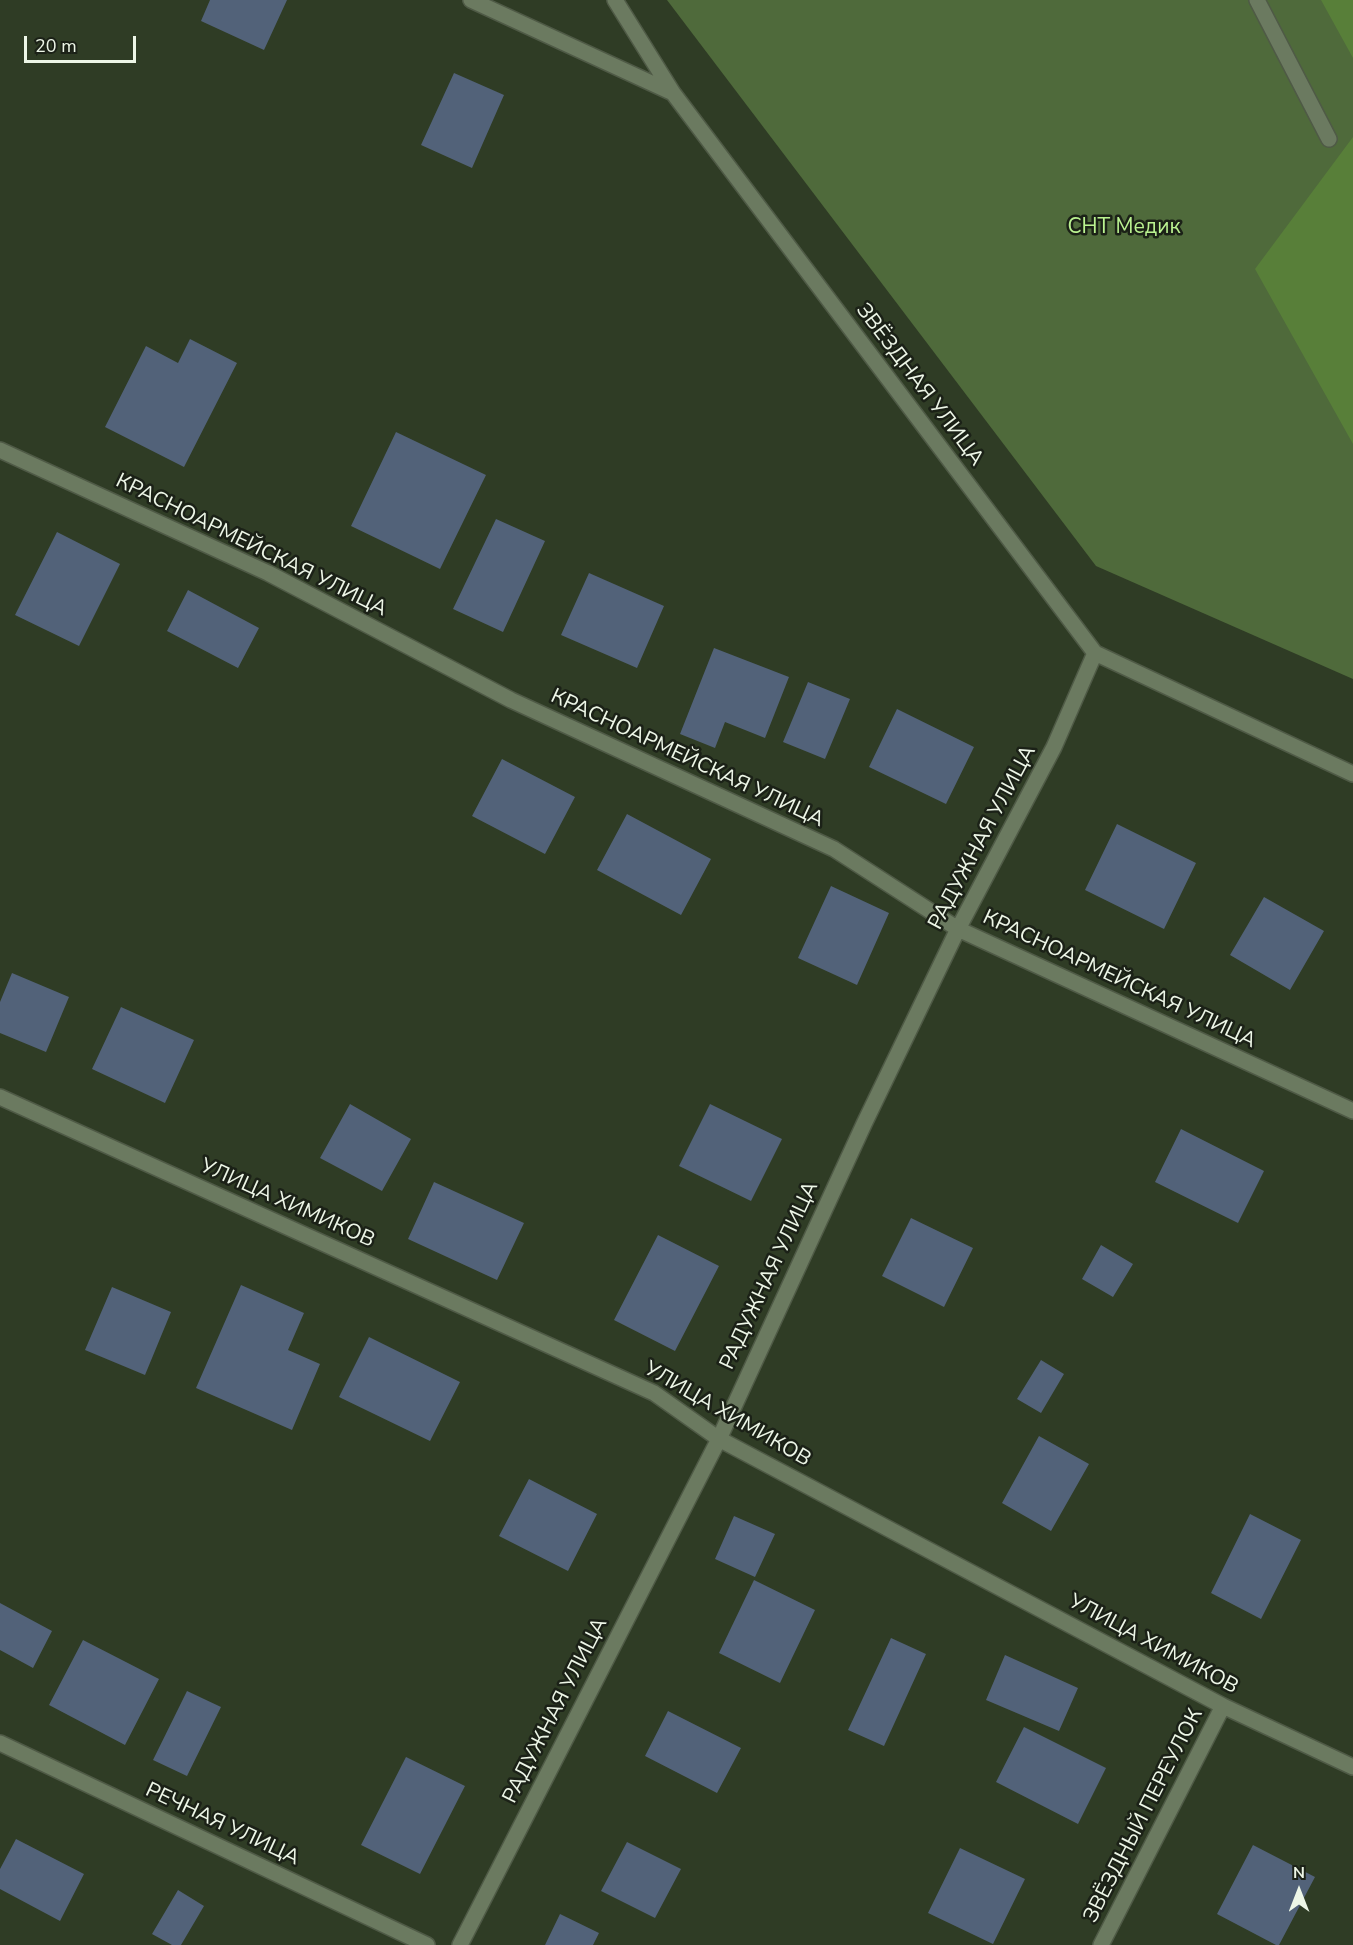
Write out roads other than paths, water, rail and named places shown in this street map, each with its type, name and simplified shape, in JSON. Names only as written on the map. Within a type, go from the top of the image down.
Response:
[{"type":"street","name":"ЗВЁЗДНАЯ УЛИЦА","points":[[471,0],[673,93],[1095,653],[1353,774]]},
{"type":"street","points":[[615,0],[673,93]]},
{"type":"street","points":[[1257,0],[1329,139]]},
{"type":"street","name":"КРАСНОАРМЕЙСКАЯ УЛИЦА","points":[[0,450],[268,573],[511,700],[834,849],[958,929],[1353,1111]]},
{"type":"street","name":"РАДУЖНАЯ УЛИЦА","points":[[460,1945],[718,1439],[864,1124],[958,929],[1054,747],[1095,653]]},
{"type":"street","name":"УЛИЦА ХИМИКОВ","points":[[0,1097],[654,1393],[718,1439],[1223,1706],[1353,1767]]},
{"type":"street","name":"ЗВЁЗДНЫЙ ПЕРЕУЛОК","points":[[1101,1945],[1223,1706]]},
{"type":"street","name":"РЕЧНАЯ УЛИЦА","points":[[0,1743],[427,1945]]},
{"type":"park label","name":"СНТ Медик","points":[[1124,228]]}]
